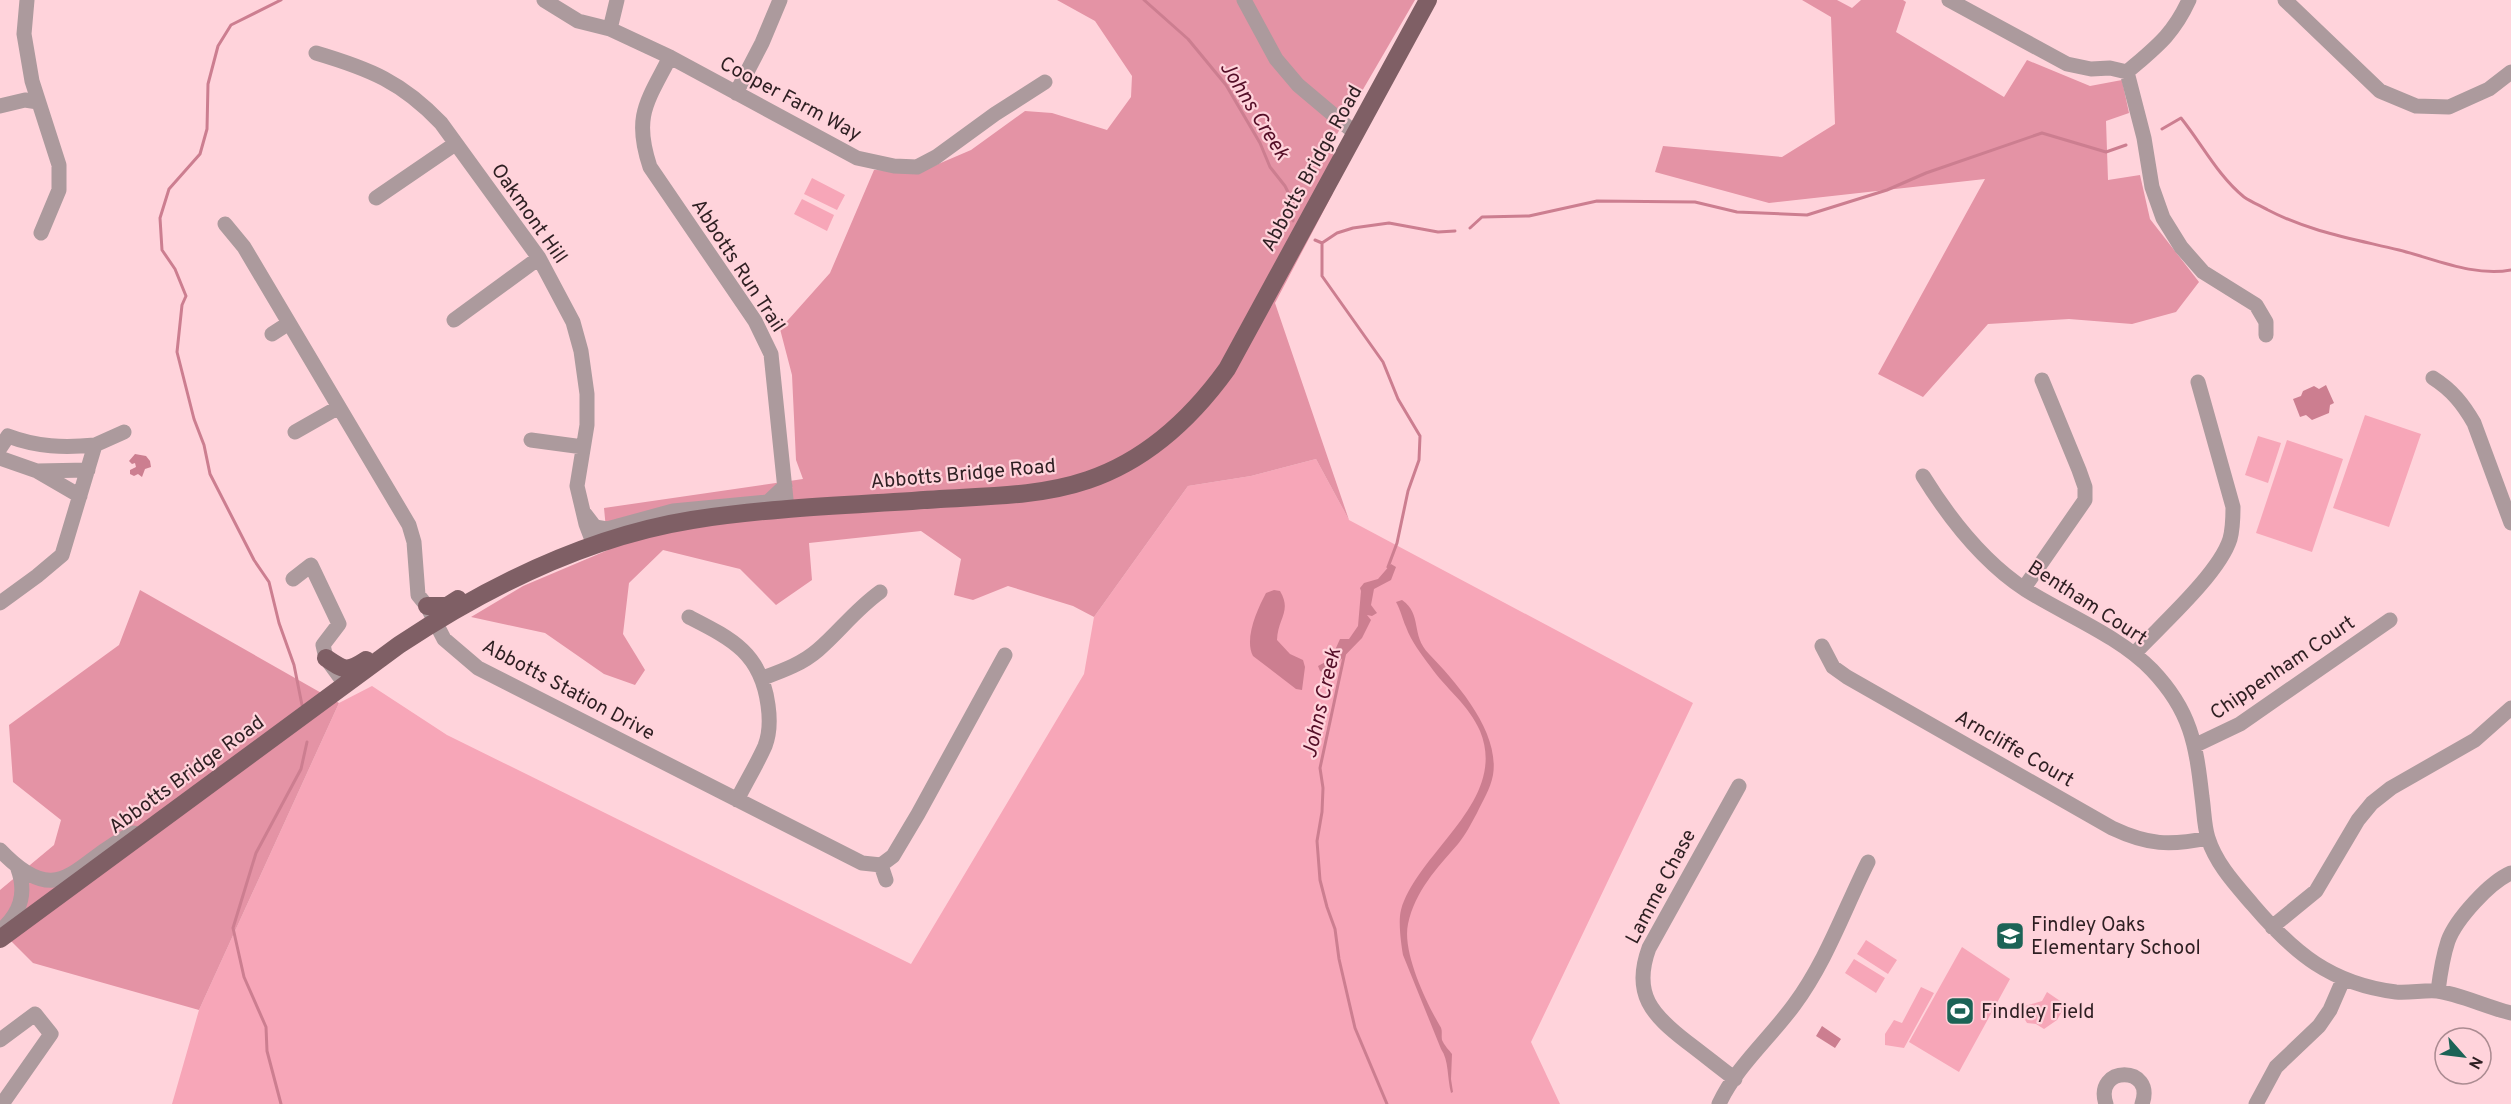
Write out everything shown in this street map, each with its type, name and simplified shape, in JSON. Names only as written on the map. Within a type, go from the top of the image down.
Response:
[{"type":"main road","name":"Abbotts Bridge Road","points":[[0,939],[399,645],[430,614],[547,562],[594,545],[690,520],[787,510],[1001,496],[1054,490],[1089,480],[1116,468],[1152,447],[1177,428],[1204,401],[1227,369],[1428,0]]},
{"type":"main road","name":"Abbotts Bridge Road","points":[[326,658],[343,669],[349,670],[390,643],[397,642],[399,645]]},
{"type":"street","points":[[27,0],[24,34],[38,102],[56,151],[60,178],[55,202],[40,233]]},
{"type":"street","name":"Cooper Farm Way","points":[[544,0],[578,21],[610,29],[670,57],[858,158],[894,166],[917,166],[936,157],[995,114],[1045,82]]},
{"type":"street","points":[[610,29],[617,0]]},
{"type":"street","points":[[736,93],[762,43],[780,0]]},
{"type":"street","points":[[1244,0],[1276,58],[1298,85],[1355,133]]},
{"type":"street","points":[[1949,0],[2067,64],[2127,72]]},
{"type":"street","points":[[2127,72],[2168,38],[2189,0]]},
{"type":"street","points":[[2284,0],[2380,91],[2416,106],[2449,107],[2489,89],[2511,72]]},
{"type":"street","name":"Oakmont Hill","points":[[316,53],[352,64],[394,82],[426,107],[441,123],[539,258],[573,322],[581,351],[587,394],[587,425],[577,486],[594,545]]},
{"type":"street","name":"Abbotts Run Trail","points":[[670,57],[645,106],[642,143],[650,167],[755,321],[771,354],[787,510]]},
{"type":"street","points":[[2127,72],[2144,138],[2152,187],[2163,218],[2181,247],[2204,272],[2256,305],[2266,322],[2266,335]]},
{"type":"street","points":[[0,106],[25,100],[38,102]]},
{"type":"street","points":[[376,198],[455,144]]},
{"type":"street","name":"Abbotts Station Drive","points":[[225,224],[244,247],[409,525],[414,542],[418,594],[444,639],[478,668],[862,863],[881,865]]},
{"type":"street","points":[[454,320],[539,258]]},
{"type":"street","points":[[272,334],[289,323]]},
{"type":"street","points":[[2433,378],[2457,398],[2474,423],[2511,523]]},
{"type":"street","points":[[2024,588],[2085,500],[2085,487],[2079,470],[2042,380]]},
{"type":"street","points":[[2134,654],[2208,575],[2230,540],[2233,507],[2198,382]]},
{"type":"street","points":[[295,432],[339,407]]},
{"type":"street","points":[[0,448],[8,436],[28,443],[63,448],[95,445],[124,432]]},
{"type":"street","points":[[531,440],[583,447]]},
{"type":"street","points":[[0,603],[38,576],[62,555],[95,445]]},
{"type":"street","points":[[0,458],[37,471],[80,496]]},
{"type":"street","points":[[37,471],[88,470]]},
{"type":"street","name":"Bentham Court","points":[[1923,476],[1940,503],[1978,548],[2024,588],[2134,654],[2166,687],[2184,714],[2196,745],[2208,838],[2224,869],[2271,927],[2301,954],[2343,980],[2396,992],[2438,991],[2511,1014]]},
{"type":"street","points":[[582,509],[595,527],[607,529],[673,511],[768,502],[785,486]]},
{"type":"street","points":[[293,579],[311,566],[339,624],[323,645],[339,689]]},
{"type":"street","points":[[763,678],[789,668],[818,650],[858,608],[880,592]]},
{"type":"street","points":[[689,617],[723,635],[744,651],[763,678],[769,730],[765,745],[737,800]]},
{"type":"street","name":"Chippenham Court","points":[[2196,745],[2240,724],[2390,620]]},
{"type":"street","name":"Arncliffe Court","points":[[1822,646],[1833,667],[1847,677],[2112,828],[2132,837],[2162,844],[2208,838]]},
{"type":"street","points":[[886,880],[881,865],[893,856],[908,831],[1005,655]]},
{"type":"street","points":[[2271,927],[2316,891],[2358,820],[2373,802],[2391,788],[2475,740],[2511,708]]},
{"type":"street","name":"Lamme Chase","points":[[1735,1078],[1662,1023],[1651,1009],[1644,993],[1642,978],[1649,948],[1739,786]]},
{"type":"street","points":[[0,850],[18,869],[37,879],[59,881],[124,837],[158,822]]},
{"type":"street","points":[[1719,1104],[1735,1078],[1795,1005],[1817,969],[1868,862]]},
{"type":"street","points":[[0,931],[16,914],[21,904],[22,886],[18,869]]},
{"type":"street","points":[[2438,991],[2448,941],[2455,928],[2482,896],[2503,877],[2511,873]]},
{"type":"street","points":[[2256,1104],[2276,1066],[2319,1026],[2330,1010],[2343,980]]},
{"type":"street","points":[[0,1040],[35,1014],[51,1034],[3,1096]]},
{"type":"street","points":[[2106,1104],[2104,1097],[2106,1085],[2115,1076],[2127,1074],[2134,1076],[2143,1085],[2145,1092],[2142,1104]]},
{"type":"shaded area","points":[[1057,0],[1415,0],[1333,141],[1333,193],[1275,303],[1349,520],[1316,459],[1251,476],[1188,486],[1094,617],[1073,606],[1008,586],[973,600],[954,595],[961,559],[921,531],[809,543],[812,580],[776,605],[740,569],[663,550],[629,583],[623,634],[645,670],[635,685],[604,674],[545,633],[471,617],[523,586],[608,550],[604,508],[803,479],[796,460],[792,375],[780,329],[830,273],[874,170],[922,171],[971,150],[1025,111],[1052,113],[1107,130],[1131,97],[1132,76],[1095,21]]},
{"type":"shaded area","points":[[1802,0],[1837,0],[1852,8],[1861,0],[1903,0],[1906,2],[1896,32],[2004,97],[2027,60],[2090,86],[2122,80],[2129,113],[2106,121],[2108,180],[2140,175],[2150,219],[2199,282],[2176,312],[2132,324],[2069,319],[1988,324],[1923,397],[1878,374],[1985,179],[1769,203],[1655,172],[1663,146],[1782,157],[1835,124],[1831,17]]},
{"type":"shaded area","points":[[812,178],[845,195],[837,210],[804,194]]},
{"type":"shaded area","points":[[802,199],[834,215],[827,231],[794,214]]},
{"type":"shaded area","points":[[2326,385],[2334,403],[2330,405],[2329,413],[2312,420],[2306,415],[2300,417],[2293,399],[2314,386],[2319,389]]},
{"type":"shaded area","points":[[2365,415],[2421,434],[2389,527],[2333,508]]},
{"type":"shaded area","points":[[2258,436],[2281,443],[2268,483],[2245,475]]},
{"type":"shaded area","points":[[2287,440],[2343,459],[2312,552],[2256,533]]},
{"type":"shaded area","points":[[135,454],[146,456],[150,461],[151,467],[145,469],[142,477],[138,474],[134,476],[130,474],[130,470],[136,467],[135,463],[132,464],[129,461]]},
{"type":"shaded area","points":[[1316,459],[1349,520],[1693,703],[1531,1042],[1560,1104],[172,1104],[199,1010],[339,703],[372,686],[447,735],[911,964],[1084,674],[1094,617],[1188,486],[1251,476]]},
{"type":"shaded area","points":[[1391,564],[1396,567],[1391,580],[1374,589],[1371,605],[1377,613],[1372,616],[1367,615],[1371,620],[1362,638],[1327,674],[1320,671],[1318,666],[1331,659],[1340,639],[1349,639],[1358,626],[1360,588],[1364,583],[1378,579]]},
{"type":"shaded area","points":[[140,590],[339,703],[199,1010],[33,963],[0,930],[0,890],[54,845],[61,820],[13,782],[9,725],[119,645]]},
{"type":"shaded area","points":[[1274,590],[1280,591],[1285,604],[1277,640],[1290,654],[1303,660],[1305,667],[1302,690],[1296,689],[1253,656],[1251,649],[1251,633],[1256,616],[1266,593]]},
{"type":"shaded area","points":[[1402,600],[1415,618],[1423,647],[1452,679],[1474,709],[1490,742],[1493,759],[1492,780],[1477,813],[1461,840],[1421,891],[1408,924],[1408,948],[1416,976],[1441,1028],[1442,1040],[1452,1054],[1453,1092],[1451,1093],[1444,1053],[1403,955],[1400,915],[1410,888],[1472,803],[1482,780],[1486,756],[1480,731],[1475,722],[1436,674],[1411,637],[1396,602]]},
{"type":"shaded area","points":[[1866,940],[1897,960],[1888,974],[1857,954]]},
{"type":"shaded area","name":"Findley Field","points":[[1962,947],[2010,979],[1959,1072],[1909,1042]]},
{"type":"shaded area","points":[[1854,959],[1885,978],[1876,993],[1845,973]]},
{"type":"shaded area","points":[[1921,987],[1934,993],[1904,1048],[1885,1045],[1885,1034],[1894,1020],[1902,1023]]},
{"type":"shaded area","points":[[2047,992],[2066,1005],[2057,1020],[2044,1029],[2036,1024],[2027,1023],[2021,1013],[2025,1006],[2042,1001]]},
{"type":"shaded area","points":[[1822,1026],[1841,1039],[1835,1048],[1816,1036]]},
{"type":"waterway","points":[[281,0],[231,25],[218,46],[208,84],[207,129],[200,154],[169,189],[160,218],[162,250],[175,269],[186,296],[182,305],[177,352],[210,474],[254,560],[269,582],[279,623],[294,665],[302,705]]},
{"type":"waterway","name":"Johns Creek","points":[[1144,0],[1188,39],[1226,85],[1260,143],[1270,167],[1285,186],[1294,204],[1293,221]]},
{"type":"waterway","points":[[2162,129],[2181,118],[2218,170],[2235,189],[2250,201],[2284,218],[2332,234],[2455,266],[2483,271],[2511,270]]},
{"type":"waterway","points":[[1470,228],[1482,217],[1529,216],[1597,201],[1695,202],[1737,212],[1807,215],[1887,190],[1926,173],[2042,133],[2106,152],[2126,145]]},
{"type":"waterway","points":[[1322,243],[1337,233],[1353,228],[1389,223],[1438,232],[1455,231]]},
{"type":"waterway","name":"Johns Creek","points":[[1315,240],[1322,243]]},
{"type":"waterway","name":"Johns Creek","points":[[1322,243],[1322,276],[1383,362],[1398,399],[1420,436],[1419,460],[1408,491],[1397,543],[1388,567]]},
{"type":"waterway","name":"Johns Creek","points":[[1345,652],[1320,768],[1323,788],[1317,841],[1320,880],[1335,929],[1339,959],[1355,1028],[1387,1104]]},
{"type":"waterway","points":[[281,1104],[267,1051],[266,1027],[244,977],[233,928],[256,853],[301,769],[307,742]]},
{"type":"place","name":"Findley Oaks Elementary School","points":[[2010,936]]},
{"type":"place","name":"Findley Field","points":[[1960,1011]]}]
